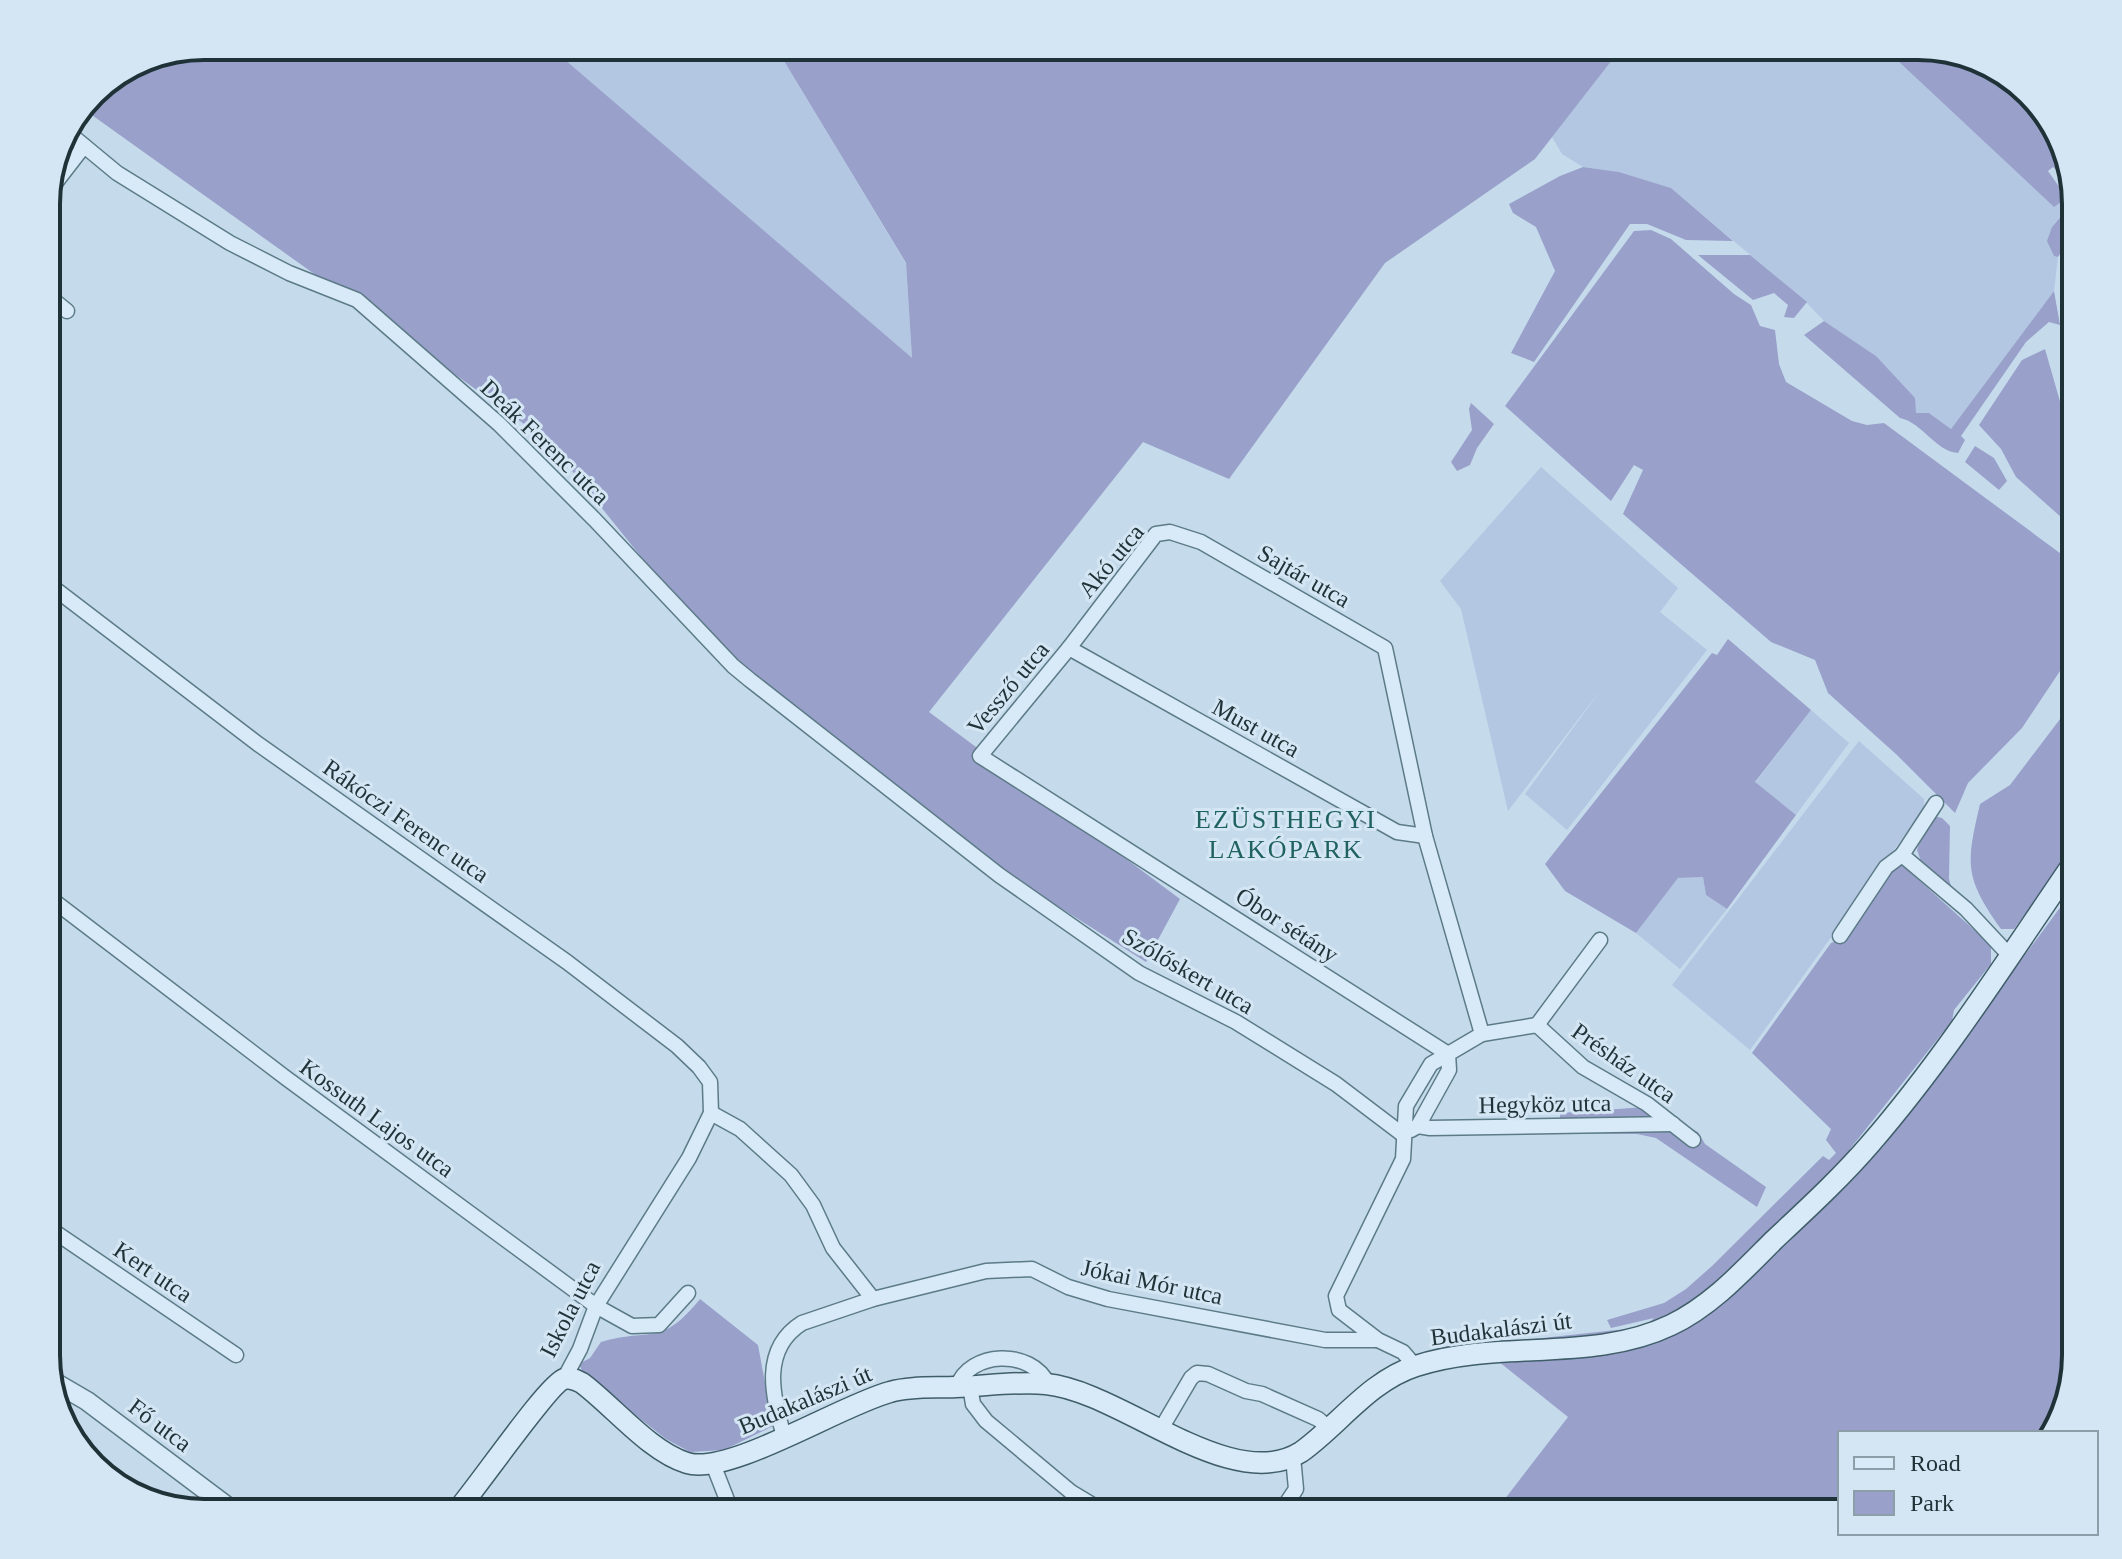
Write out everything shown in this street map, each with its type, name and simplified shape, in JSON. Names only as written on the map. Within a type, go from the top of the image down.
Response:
[{"type":"main road","name":"Budakalászi út","points":[[564,1379],[572,1378],[582,1383],[672,1457],[702,1466],[730,1461],[865,1399],[894,1390],[1048,1384],[1093,1397],[1211,1453],[1248,1463],[1268,1463],[1293,1457],[1393,1376],[1415,1366],[1485,1354],[1601,1345],[1647,1335],[1691,1314],[1731,1282],[1870,1144],[1959,1030],[2062,880]]},
{"type":"main road","name":"Iskola utca","points":[[468,1499],[541,1401],[555,1384],[564,1379]]},
{"type":"street","name":"Deák Ferenc utca","points":[[76,139],[117,173],[230,243],[289,273],[357,300],[499,424],[733,666],[955,841]]},
{"type":"street","points":[[64,172],[84,146]]},
{"type":"street","points":[[60,305],[67,311]]},
{"type":"street","name":"Akó utca","points":[[1069,648],[1156,534],[1170,532],[1201,542]]},
{"type":"street","name":"Sajtár utca","points":[[1201,542],[1385,648],[1425,836]]},
{"type":"street","name":"Rákóczi Ferenc utca","points":[[60,593],[258,744],[567,962],[677,1046],[710,1082],[711,1113]]},
{"type":"street","name":"Vessző utca","points":[[980,756],[1069,648]]},
{"type":"street","name":"Must utca","points":[[1069,648],[1397,832],[1425,836]]},
{"type":"street","name":"Óbor sétány","points":[[980,756],[1448,1054]]},
{"type":"street","points":[[1840,936],[1886,867],[1902,855],[1936,803]]},
{"type":"street","points":[[1415,1366],[1403,1352],[1378,1340],[1339,1310],[1336,1296],[1403,1159],[1402,1134],[1406,1106],[1431,1064],[1482,1034],[1425,836]]},
{"type":"street","name":"Szőlőskert utca","points":[[955,841],[1139,973],[1236,1022],[1336,1084],[1402,1134]]},
{"type":"street","points":[[1902,855],[1966,909],[2010,956]]},
{"type":"street","name":"Kossuth Lajos utca","points":[[60,906],[286,1078],[596,1306],[632,1326],[659,1325],[688,1293]]},
{"type":"street","points":[[1537,1025],[1600,940]]},
{"type":"street","name":"Présház utca","points":[[1482,1034],[1537,1025],[1583,1067],[1647,1104],[1693,1140]]},
{"type":"street","points":[[1402,1134],[1418,1126],[1449,1070],[1448,1054]]},
{"type":"street","points":[[711,1113],[740,1129],[791,1175],[813,1205],[833,1248],[873,1299]]},
{"type":"street","name":"Iskola utca","points":[[564,1379],[580,1349],[596,1306],[689,1158],[711,1113]]},
{"type":"street","name":"Hegyköz utca","points":[[1418,1126],[1673,1124]]},
{"type":"street","name":"Kert utca","points":[[60,1236],[236,1355]]},
{"type":"street","name":"Jókai Mór utca","points":[[784,1436],[777,1412],[772,1371],[781,1341],[802,1323],[873,1299],[986,1271],[1032,1269],[1068,1287],[1108,1299],[1325,1340],[1378,1340]]},
{"type":"street","points":[[1161,1429],[1197,1373],[1208,1374],[1246,1391],[1262,1394],[1318,1419],[1330,1429]]},
{"type":"street","points":[[963,1387],[986,1421],[1083,1499]]},
{"type":"street","name":"Fő utca","points":[[64,1388],[87,1401],[217,1499]]},
{"type":"street","points":[[1289,1499],[1296,1489],[1293,1457]]},
{"type":"street","points":[[713,1464],[726,1499]]},
{"type":"shaded area","points":[[565,60],[783,60],[906,264],[912,359]]},
{"type":"shaded area","points":[[1612,60],[1897,60],[2054,207],[2062,202],[2062,215],[2052,227],[2054,256],[2058,257],[2054,291],[1951,429],[1929,413],[1915,414],[1876,356],[1824,321],[1806,302],[1671,188],[1619,172],[1583,167],[1562,154],[1552,137]]},
{"type":"shaded area","points":[[1541,467],[1678,588],[1660,612],[1707,650],[1567,830],[1525,794],[1603,687],[1508,811],[1461,609],[1440,581]]},
{"type":"shaded area","points":[[1811,710],[1849,743],[1796,815],[1755,783]]},
{"type":"shaded area","points":[[1859,741],[1924,799],[1924,808],[1750,1050],[1672,985]]},
{"type":"shaded area","points":[[1703,877],[1706,895],[1727,909],[1680,969],[1636,933],[1678,878]]},
{"type":"green space","points":[[565,60],[912,358],[906,263],[783,60],[1612,60],[1535,159],[1385,263],[1229,479],[1143,442],[929,712],[1180,899],[1146,962],[955,841],[699,629],[548,441],[91,115],[132,79],[185,61]]},
{"type":"green space","points":[[1897,60],[1937,61],[1964,68],[1990,79],[2027,110],[2047,140],[2057,167],[2058,172],[2053,167],[2048,171],[2061,190],[2062,202],[2054,207]]},
{"type":"green space","points":[[1583,167],[1619,172],[1671,188],[1733,241],[1686,240],[1647,224],[1630,224],[1534,362],[1511,353],[1555,271],[1536,227],[1513,213],[1509,204]]},
{"type":"green space","points":[[2062,215],[2062,251],[2058,257],[2054,256],[2047,241],[2052,227]]},
{"type":"green space","points":[[1651,230],[1671,239],[1751,305],[1760,326],[1775,330],[1779,364],[1786,382],[1852,421],[1867,425],[1884,423],[2062,555],[2062,668],[2022,728],[1968,783],[1955,813],[1828,693],[1815,660],[1771,642],[1623,514],[1643,470],[1634,465],[1611,501],[1505,406],[1634,231]]},
{"type":"green space","points":[[1698,255],[1750,255],[1807,302],[1794,318],[1784,317],[1788,305],[1774,293],[1753,300]]},
{"type":"green space","points":[[2054,291],[2060,325],[2049,322],[2026,342],[1961,436],[1965,440],[1958,453],[1942,447],[1916,425],[1900,418],[1804,335],[1824,321],[1876,356],[1915,398],[1916,413],[1929,413],[1951,429]]},
{"type":"green space","points":[[2045,349],[2062,406],[2062,518],[2016,477],[2001,449],[1979,425],[2022,360]]},
{"type":"green space","points":[[1471,403],[1494,424],[1477,448],[1470,465],[1457,471],[1451,462],[1472,430]]},
{"type":"green space","points":[[1975,446],[1994,458],[2007,481],[1999,490],[1965,462]]},
{"type":"green space","points":[[1728,639],[1811,710],[1755,782],[1796,815],[1727,909],[1706,895],[1703,877],[1678,878],[1636,933],[1565,891],[1545,864],[1712,653],[1717,655]]},
{"type":"green space","points":[[2062,716],[2062,858],[2051,879],[2014,929],[2001,929],[1974,882],[1971,856],[1980,804],[2010,785]]},
{"type":"green space","points":[[1934,816],[1942,818],[1950,826],[1949,879],[1953,893],[1923,867],[1917,850]]},
{"type":"green space","points":[[1894,865],[1902,865],[1991,945],[1991,964],[1954,1010],[1952,1021],[1850,1149],[1882,1148],[2062,905],[2062,1355],[2057,1392],[2043,1427],[2040,1431],[1838,1431],[1838,1499],[1505,1499],[1568,1417],[1478,1345],[1644,1327],[1654,1318],[1611,1328],[1607,1320],[1664,1303],[1686,1289],[1823,1156],[1829,1160],[1836,1153],[1826,1140],[1831,1129],[1752,1053],[1831,943],[1844,938]]},
{"type":"green space","points":[[1646,1107],[1698,1132],[1705,1144],[1766,1187],[1757,1207],[1656,1138],[1637,1134],[1560,1133],[1560,1113]]},
{"type":"green space","points":[[700,1299],[758,1345],[773,1426],[724,1450],[690,1452],[666,1439],[584,1375],[579,1364],[590,1358],[601,1342],[665,1330]]},
{"type":"district","name":"EZÜSTHEGYI LAKÓPARK","points":[[1286,834]]}]
